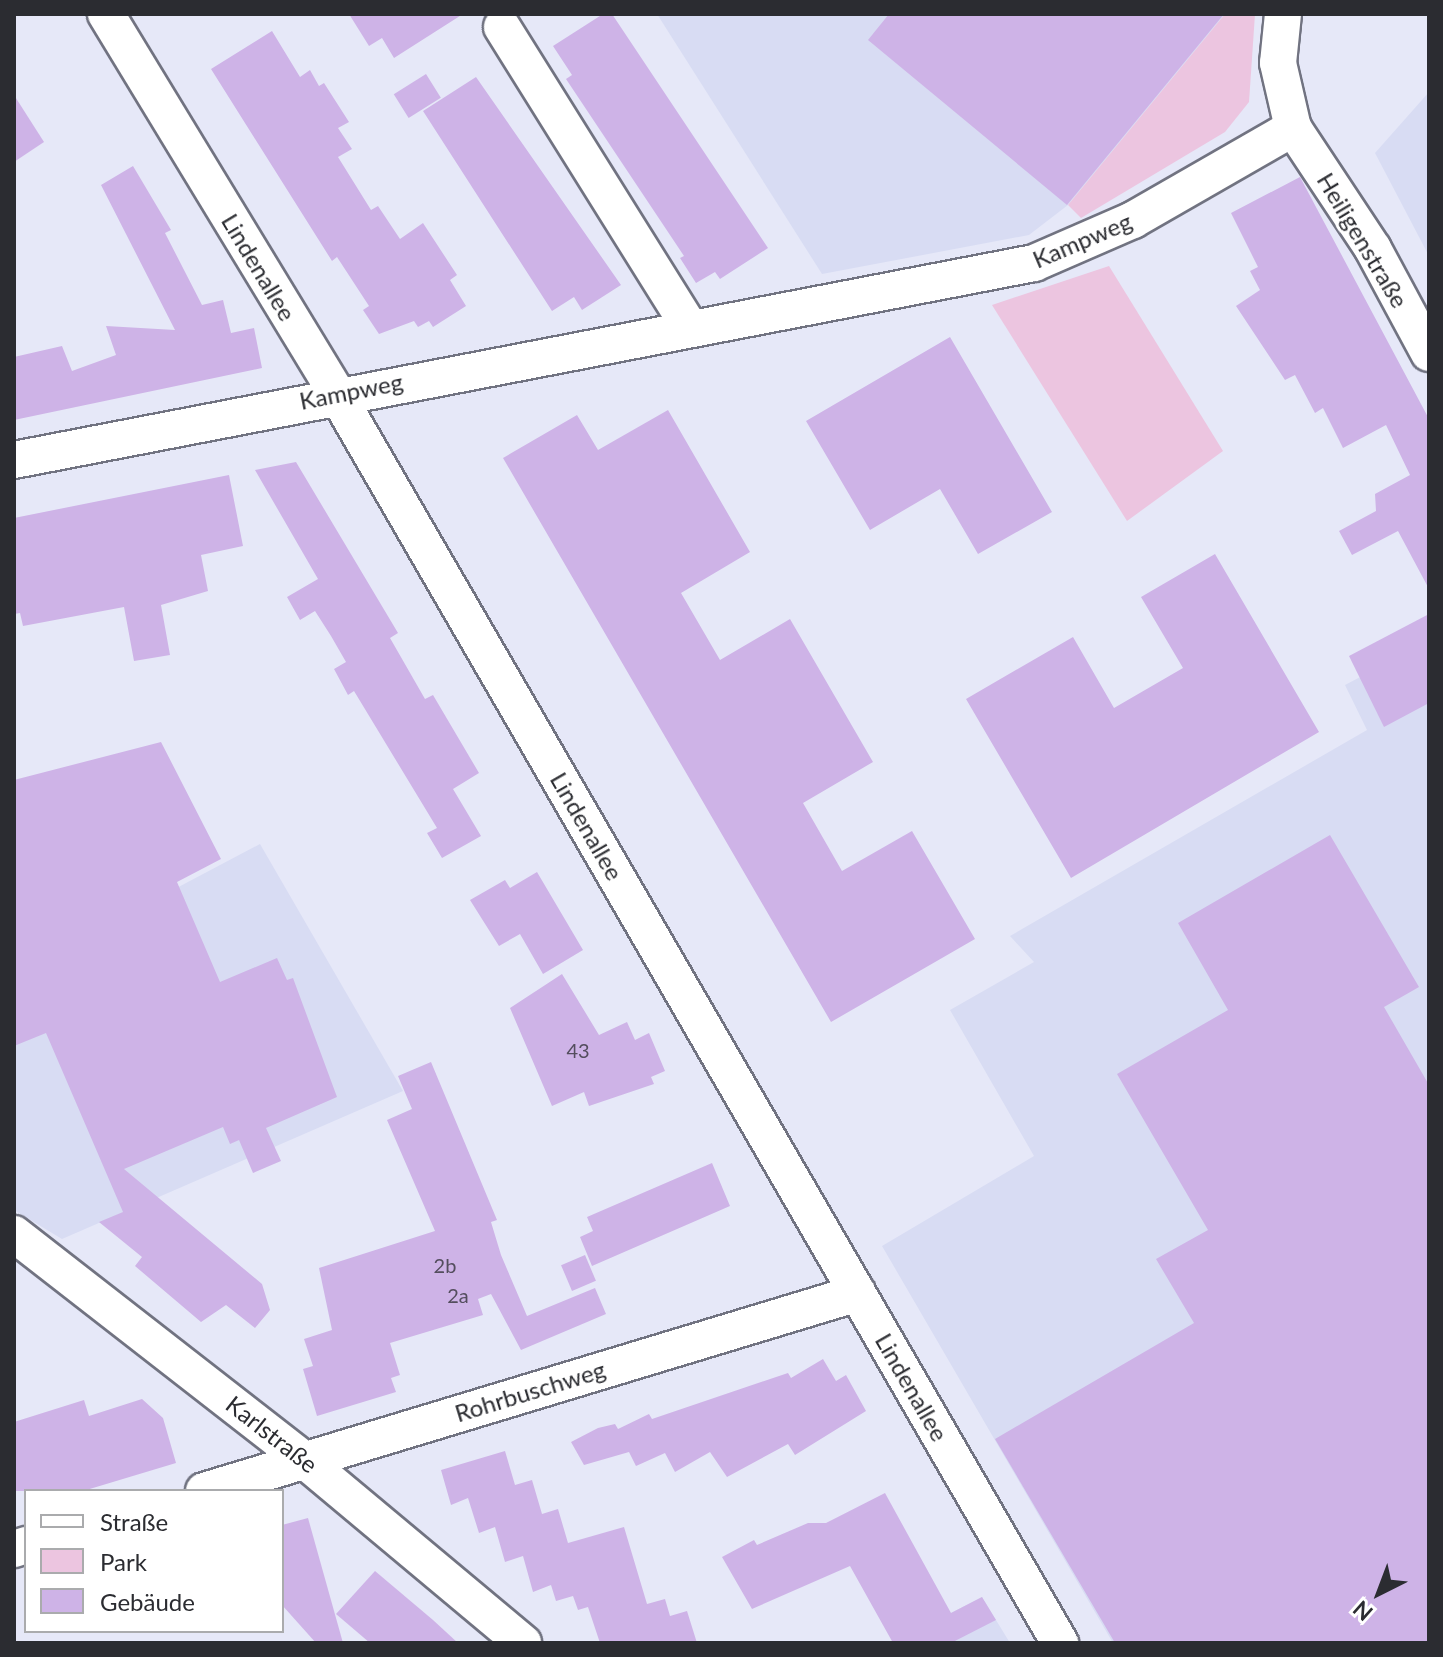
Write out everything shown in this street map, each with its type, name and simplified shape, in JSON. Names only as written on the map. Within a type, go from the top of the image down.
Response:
[{"type":"street","name":"Lindenallee","points":[[106,14],[336,393],[1060,1643]]},
{"type":"street","points":[[1283,14],[1278,63],[1293,128]]},
{"type":"street","points":[[502,27],[690,328]]},
{"type":"street","name":"Kampweg","points":[[14,460],[336,393],[1034,263],[1133,220],[1293,128]]},
{"type":"street","name":"Heiligenstraße","points":[[1293,128],[1373,249],[1429,353]]},
{"type":"street","name":"Karlstraße","points":[[14,1234],[303,1459],[523,1643]]},
{"type":"street","name":"Rohrbuschweg","points":[[210,1489],[858,1293]]},
{"type":"shaded area","points":[[657,14],[1225,14],[1068,205],[1029,235],[822,274]]},
{"type":"shaded area","points":[[1429,92],[1429,256],[1375,153]]},
{"type":"shaded area","points":[[1429,641],[1429,1643],[1113,1643],[882,1246],[1034,1156],[950,1010],[1034,962],[1010,936],[1367,730],[1345,685]]},
{"type":"shaded area","points":[[260,844],[403,1091],[62,1239],[14,1210],[14,974]]},
{"type":"shaded area","points":[[982,1597],[1010,1643],[891,1643],[951,1613]]},
{"type":"green space","points":[[1225,14],[1255,14],[1249,102],[1225,132],[1081,218],[1068,205]]},
{"type":"green space","points":[[1109,266],[1223,451],[1127,521],[992,305]]},
{"type":"building","points":[[349,14],[463,14],[394,58],[382,38],[369,46]]},
{"type":"building","points":[[603,14],[612,14],[768,248],[720,279],[715,272],[696,283],[680,258],[684,256],[566,79],[572,75],[553,46]]},
{"type":"building","points":[[889,14],[1224,14],[1067,205],[868,40]]},
{"type":"building","points":[[272,31],[300,77],[310,70],[319,86],[324,83],[349,122],[338,128],[352,149],[338,157],[371,210],[378,206],[400,239],[423,223],[457,275],[450,280],[466,306],[433,327],[429,321],[418,327],[414,321],[379,334],[363,310],[369,306],[337,257],[332,261],[211,69]]},
{"type":"building","points":[[426,74],[441,98],[409,118],[394,94]]},
{"type":"building","points":[[476,77],[621,285],[582,310],[574,297],[552,311],[423,111]]},
{"type":"building","points":[[14,95],[44,142],[14,162]]},
{"type":"building","points":[[133,166],[171,230],[165,233],[202,305],[223,300],[231,333],[254,328],[262,368],[14,420],[14,357],[62,346],[72,371],[116,355],[106,326],[175,330],[101,185]]},
{"type":"building","points":[[1300,177],[1429,419],[1429,589],[1398,531],[1352,555],[1339,531],[1376,511],[1375,494],[1410,475],[1386,425],[1343,448],[1323,408],[1315,413],[1295,375],[1285,380],[1236,306],[1260,290],[1250,271],[1258,267],[1231,213]]},
{"type":"building","points":[[950,337],[1052,512],[978,554],[940,489],[870,530],[806,421]]},
{"type":"building","points":[[668,410],[750,552],[681,593],[720,660],[790,619],[873,762],[803,803],[842,871],[912,831],[975,939],[831,1022],[503,458],[577,415],[598,450]]},
{"type":"building","points":[[296,462],[398,633],[390,638],[425,699],[433,695],[479,773],[453,789],[481,836],[442,858],[427,833],[437,828],[354,691],[348,695],[334,669],[346,662],[331,636],[315,611],[300,620],[287,597],[318,579],[255,470]]},
{"type":"building","points":[[229,475],[243,546],[201,555],[208,591],[161,605],[170,655],[134,661],[124,607],[23,626],[20,613],[14,614],[14,518]]},
{"type":"building","points":[[1215,554],[1319,732],[1071,878],[966,699],[1073,637],[1114,708],[1183,668],[1141,597]]},
{"type":"building","points":[[1429,614],[1429,703],[1384,727],[1349,656]]},
{"type":"building","points":[[161,742],[221,859],[177,882],[220,982],[277,958],[287,980],[293,978],[337,1097],[266,1128],[281,1161],[253,1173],[239,1140],[230,1144],[223,1127],[124,1169],[262,1284],[270,1310],[255,1328],[226,1305],[201,1322],[135,1266],[142,1257],[99,1222],[123,1212],[46,1033],[14,1046],[14,780]]},
{"type":"building","points":[[1330,835],[1419,987],[1384,1007],[1429,1085],[1429,1643],[1115,1643],[995,1439],[1194,1323],[1156,1259],[1208,1230],[1117,1074],[1228,1010],[1178,923]]},
{"type":"building","points":[[537,872],[583,950],[543,974],[520,934],[499,946],[470,900],[505,880],[510,888]]},
{"type":"building","points":[[562,974],[599,1035],[627,1022],[635,1040],[649,1033],[665,1071],[651,1077],[654,1084],[589,1106],[584,1092],[552,1106],[510,1008]]},
{"type":"building","points":[[431,1062],[497,1220],[491,1222],[501,1255],[527,1316],[595,1288],[606,1314],[521,1350],[491,1294],[478,1299],[483,1315],[390,1343],[400,1375],[391,1378],[396,1392],[317,1416],[303,1369],[313,1366],[304,1339],[332,1330],[319,1268],[435,1231],[387,1120],[412,1109],[398,1076]]},
{"type":"building","points":[[712,1163],[730,1206],[592,1266],[580,1237],[593,1231],[587,1217]]},
{"type":"building","points":[[585,1255],[596,1281],[572,1291],[561,1265]]},
{"type":"building","points":[[823,1359],[836,1381],[846,1375],[866,1411],[795,1455],[788,1444],[727,1477],[710,1452],[675,1472],[665,1453],[636,1466],[629,1452],[584,1465],[571,1442],[598,1428],[615,1424],[618,1429],[649,1414],[652,1419],[788,1373],[791,1378]]},
{"type":"building","points":[[142,1399],[163,1418],[176,1463],[90,1489],[14,1491],[14,1422],[84,1400],[89,1416]]},
{"type":"building","points":[[505,1451],[515,1485],[532,1480],[542,1514],[558,1509],[568,1543],[624,1527],[647,1604],[665,1599],[670,1616],[687,1611],[697,1643],[600,1643],[588,1607],[578,1610],[573,1596],[556,1601],[551,1585],[533,1592],[523,1556],[505,1562],[495,1527],[479,1533],[468,1498],[451,1505],[441,1470]]},
{"type":"building","points":[[885,1493],[951,1613],[982,1597],[996,1620],[951,1643],[893,1643],[850,1566],[752,1609],[722,1557],[754,1540],[757,1545],[808,1523],[826,1523]]},
{"type":"building","points":[[308,1518],[343,1643],[316,1643],[284,1607],[284,1524]]},
{"type":"building","points":[[375,1571],[458,1643],[370,1643],[336,1614]]}]
